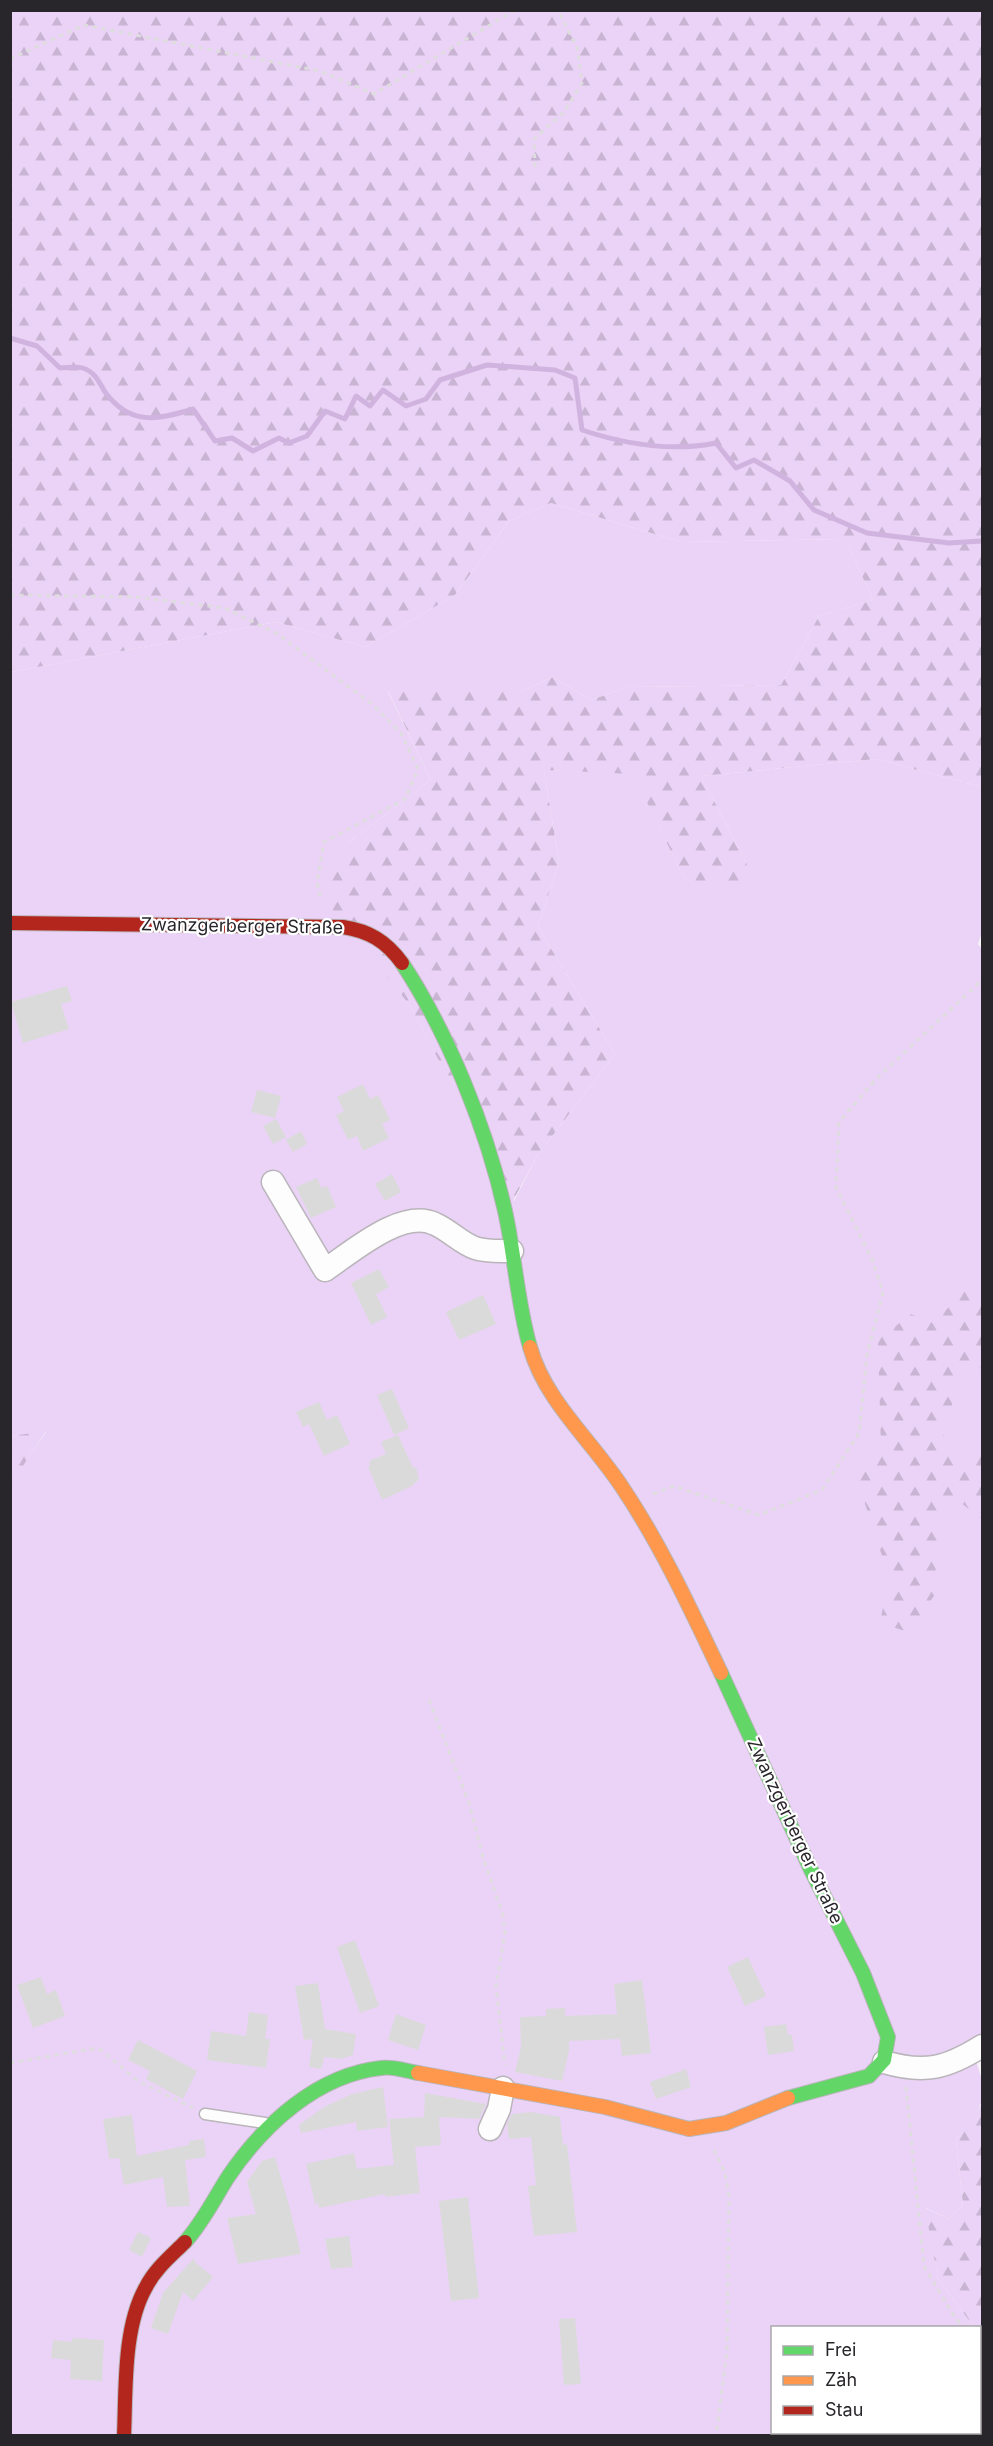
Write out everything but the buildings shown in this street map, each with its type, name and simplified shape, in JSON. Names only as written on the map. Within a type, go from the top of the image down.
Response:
[{"type":"street","name":"Zwanzgerberger Straße","points":[[10,922],[343,927],[365,930],[383,942],[397,956],[442,1036],[466,1088],[495,1172],[506,1214],[523,1323],[540,1376],[632,1503],[681,1590],[744,1721],[822,1894],[865,1974],[888,2037],[884,2062]]},
{"type":"street","points":[[273,1182],[325,1270],[386,1230],[410,1220],[435,1223],[473,1247],[488,1251],[512,1251]]},
{"type":"street","points":[[127,2430],[131,2336],[141,2295],[150,2280],[200,2224],[239,2162],[271,2124],[304,2097],[369,2069],[384,2067],[605,2107],[689,2129],[703,2129],[721,2126],[783,2099],[856,2081],[878,2070],[884,2062],[905,2068],[940,2067],[962,2059],[982,2046]]},
{"type":"street","points":[[490,2129],[499,2109],[503,2088]]},
{"type":"lane","points":[[205,2114],[271,2124]]},
{"type":"path","points":[[10,59],[84,25],[320,71],[374,94],[515,10]]},
{"type":"path","points":[[535,167],[534,139],[564,112],[582,83],[577,48],[558,10]]},
{"type":"path","points":[[10,596],[135,597],[225,608],[276,633],[372,704],[401,733],[418,769],[405,799],[324,842],[317,882],[322,908],[343,927]]},
{"type":"path","points":[[632,1503],[674,1485],[759,1515],[822,1490],[859,1433],[867,1355],[883,1292],[872,1259],[836,1187],[838,1122],[876,1079],[982,980]]},
{"type":"path","points":[[429,1700],[469,1803],[483,1857],[503,1915],[504,1932],[496,1986],[496,2002],[505,2059],[503,2088]]},
{"type":"path","points":[[10,2063],[91,2049],[101,2050],[138,2081],[205,2114]]},
{"type":"path","points":[[905,2068],[924,2265],[962,2326]]},
{"type":"path","points":[[703,2129],[725,2173],[729,2196],[727,2351],[716,2436]]},
{"type":"green space","points":[[11,11],[982,11],[982,787],[876,759],[701,776],[747,864],[737,888],[686,882],[633,774],[544,770],[559,862],[538,927],[615,1054],[537,1156],[513,1201],[409,1004],[333,912],[326,872],[348,843],[431,780],[388,691],[521,692],[553,677],[591,700],[628,687],[781,685],[819,616],[873,600],[845,539],[681,542],[551,503],[509,521],[455,595],[365,647],[276,622],[11,672]]},
{"type":"green space","points":[[551,503],[681,542],[845,539],[873,600],[819,616],[781,685],[628,687],[591,700],[553,677],[521,692],[388,692],[431,780],[348,843],[409,1004],[514,1201],[537,1156],[615,1054],[538,927],[559,862],[544,770],[633,773],[686,882],[747,864],[701,776],[876,759],[982,787],[982,932],[978,944],[982,949],[982,2056],[976,2061],[983,2086],[983,2096],[977,2112],[956,2140],[963,2205],[949,2219],[926,2208],[938,2279],[973,2326],[771,2326],[771,2434],[981,2434],[981,2337],[982,2435],[11,2436],[10,1484],[46,1432],[11,1436],[11,672],[276,622],[365,647],[455,595],[509,521]]},
{"type":"green space","points":[[982,1289],[982,1367],[961,1380],[942,1433],[961,1458],[982,1445],[982,1519],[961,1503],[939,1518],[934,1596],[908,1632],[880,1623],[889,1577],[855,1473],[881,1449],[878,1340],[911,1314],[933,1323],[964,1292]]},
{"type":"green space","points":[[46,1431],[11,1484],[11,1436]]},
{"type":"green space","points":[[982,2104],[982,2339],[981,2326],[973,2326],[938,2279],[925,2208],[949,2219],[963,2205],[956,2140]]},
{"type":"waterway","points":[[10,338],[37,346],[60,368],[78,367],[91,372],[114,403],[124,411],[134,415],[156,417],[193,409],[215,441],[232,438],[253,451],[279,438],[289,443],[307,436],[325,411],[345,419],[356,396],[370,406],[383,390],[406,406],[426,399],[440,380],[487,365],[555,370],[575,378],[582,430],[631,443],[665,447],[716,443],[736,468],[754,460],[790,481],[814,510],[867,533],[949,543],[982,541]]},
{"type":"traffic: fast","points":[[402,963],[435,1020],[477,1115],[505,1211],[530,1347]]},
{"type":"traffic: fast","points":[[721,1673],[811,1870],[863,1973],[888,2037],[884,2060],[869,2076],[788,2098]]},
{"type":"traffic: fast","points":[[185,2242],[242,2158],[258,2139],[294,2106],[314,2092],[357,2073],[386,2068],[418,2073]]},
{"type":"traffic: slow","points":[[530,1347],[546,1385],[570,1420],[610,1470],[650,1532],[721,1673]]},
{"type":"traffic: slow","points":[[418,2073],[605,2107],[689,2129],[726,2123],[788,2098]]},
{"type":"traffic: jam","points":[[10,923],[343,927],[361,931],[376,938],[402,963]]},
{"type":"traffic: jam","points":[[124,2436],[127,2359],[133,2321],[146,2287],[154,2274],[185,2242]]}]
